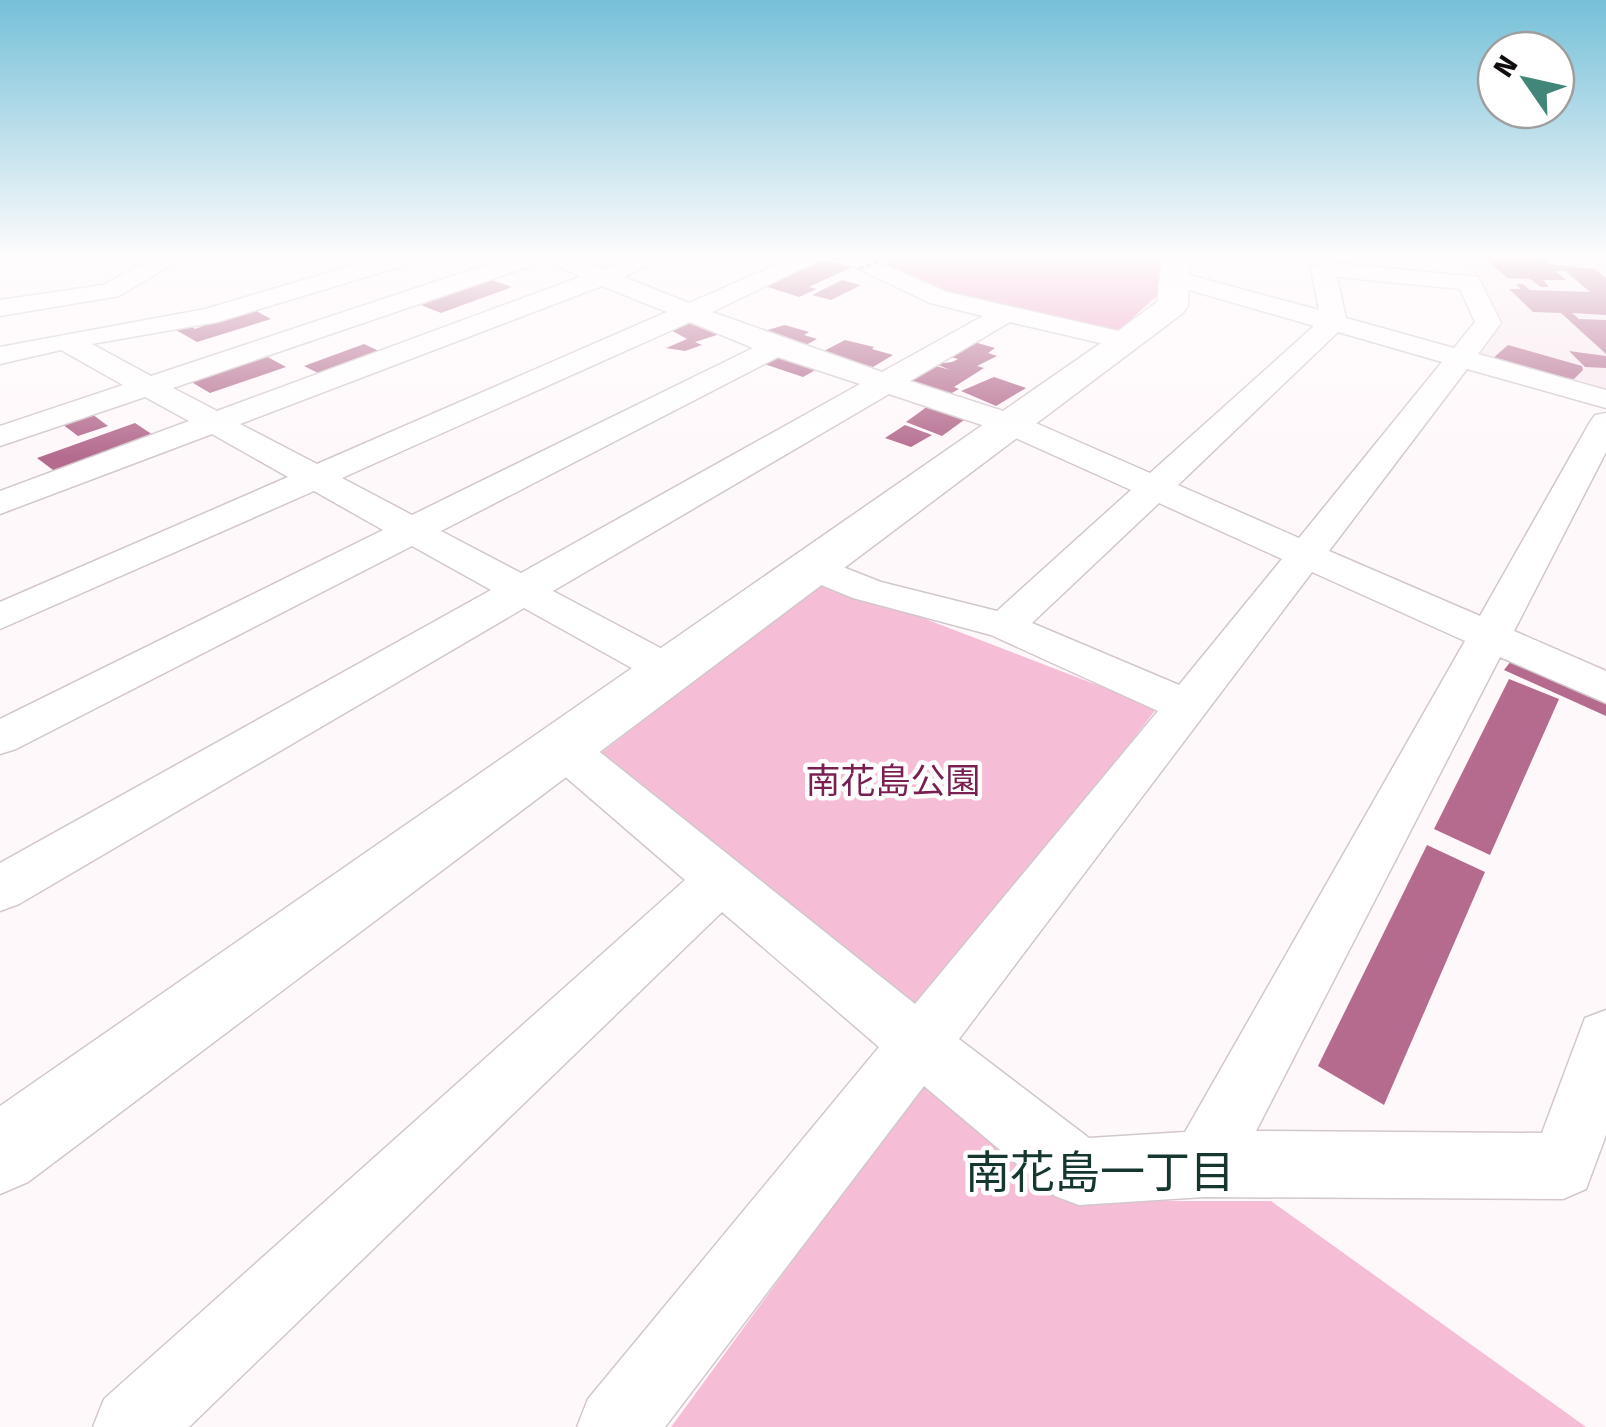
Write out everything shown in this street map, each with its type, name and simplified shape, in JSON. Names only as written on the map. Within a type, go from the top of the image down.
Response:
[{"type":"street","points":[[0,356],[159,325]]},
{"type":"street","points":[[0,436],[332,325]]},
{"type":"street","points":[[0,503],[483,325]]},
{"type":"street","points":[[0,617],[664,325]]},
{"type":"street","points":[[720,325],[1011,424],[1606,688]]},
{"type":"street","points":[[0,889],[986,325]]},
{"type":"street","points":[[1052,325],[1126,341]]},
{"type":"street","points":[[0,1154],[1148,325]]},
{"type":"street","points":[[1005,626],[1331,325]]},
{"type":"street","points":[[1343,325],[1606,399]]},
{"type":"street","points":[[616,1427],[1464,359],[1487,325]]},
{"type":"street","points":[[65,341],[670,671]]},
{"type":"street","points":[[0,738],[776,346]]},
{"type":"street","points":[[1204,1164],[1606,422]]},
{"type":"street","points":[[812,568],[866,590],[1005,626],[1187,706]]},
{"type":"street","points":[[564,749],[1079,1172],[1204,1164],[1563,1166],[1601,1068]]},
{"type":"street","points":[[132,1427],[720,881]]},
{"type":"shaded area","points":[[1078,325],[1125,325],[1116,333]]},
{"type":"shaded area","points":[[1501,325],[1606,325],[1606,392],[1475,355]]},
{"type":"green space","name":"南花島公園","points":[[824,580],[1157,708],[921,1014],[601,753]]},
{"type":"green space","points":[[923,1083],[1075,1201],[1271,1201],[1586,1427],[671,1427]]},
{"type":"building","points":[[253,325],[197,342],[176,330]]},
{"type":"building","points":[[693,325],[720,334],[695,342],[702,345],[685,351],[666,348],[687,339],[669,329]]},
{"type":"building","points":[[785,325],[809,332],[804,335],[817,339],[802,347],[760,332]]},
{"type":"building","points":[[1574,325],[1606,325],[1606,354]]},
{"type":"building","points":[[845,340],[893,355],[873,367],[822,352]]},
{"type":"building","points":[[974,342],[995,348],[988,353],[997,356],[977,366],[984,368],[954,387],[959,389],[950,394],[908,383],[933,365],[950,370],[936,364],[958,359],[951,357]]},
{"type":"building","points":[[364,344],[381,352],[320,374],[304,366]]},
{"type":"building","points":[[1508,345],[1582,366],[1583,370],[1574,379],[1560,378],[1492,359]]},
{"type":"building","points":[[1569,351],[1606,356],[1606,368],[1585,367]]},
{"type":"building","points":[[264,355],[286,367],[210,393],[188,380],[202,375],[207,378],[217,374],[213,372],[256,361],[252,359]]},
{"type":"building","points":[[780,355],[819,368],[803,377],[758,362]]},
{"type":"building","points":[[994,377],[1026,388],[996,406],[961,391]]},
{"type":"building","points":[[928,406],[964,420],[942,436],[906,422]]},
{"type":"building","points":[[92,414],[108,426],[78,436],[62,424]]},
{"type":"building","points":[[135,423],[156,437],[57,473],[37,458]]},
{"type":"building","points":[[905,425],[932,435],[911,447],[885,438]]},
{"type":"building","points":[[1511,661],[1606,704],[1606,716],[1504,670]]},
{"type":"building","points":[[1509,679],[1559,699],[1490,855],[1434,829]]},
{"type":"building","points":[[1427,845],[1485,872],[1384,1105],[1318,1066]]},
{"type":"district","name":"南花島一丁目","points":[[1100,1173]]}]
